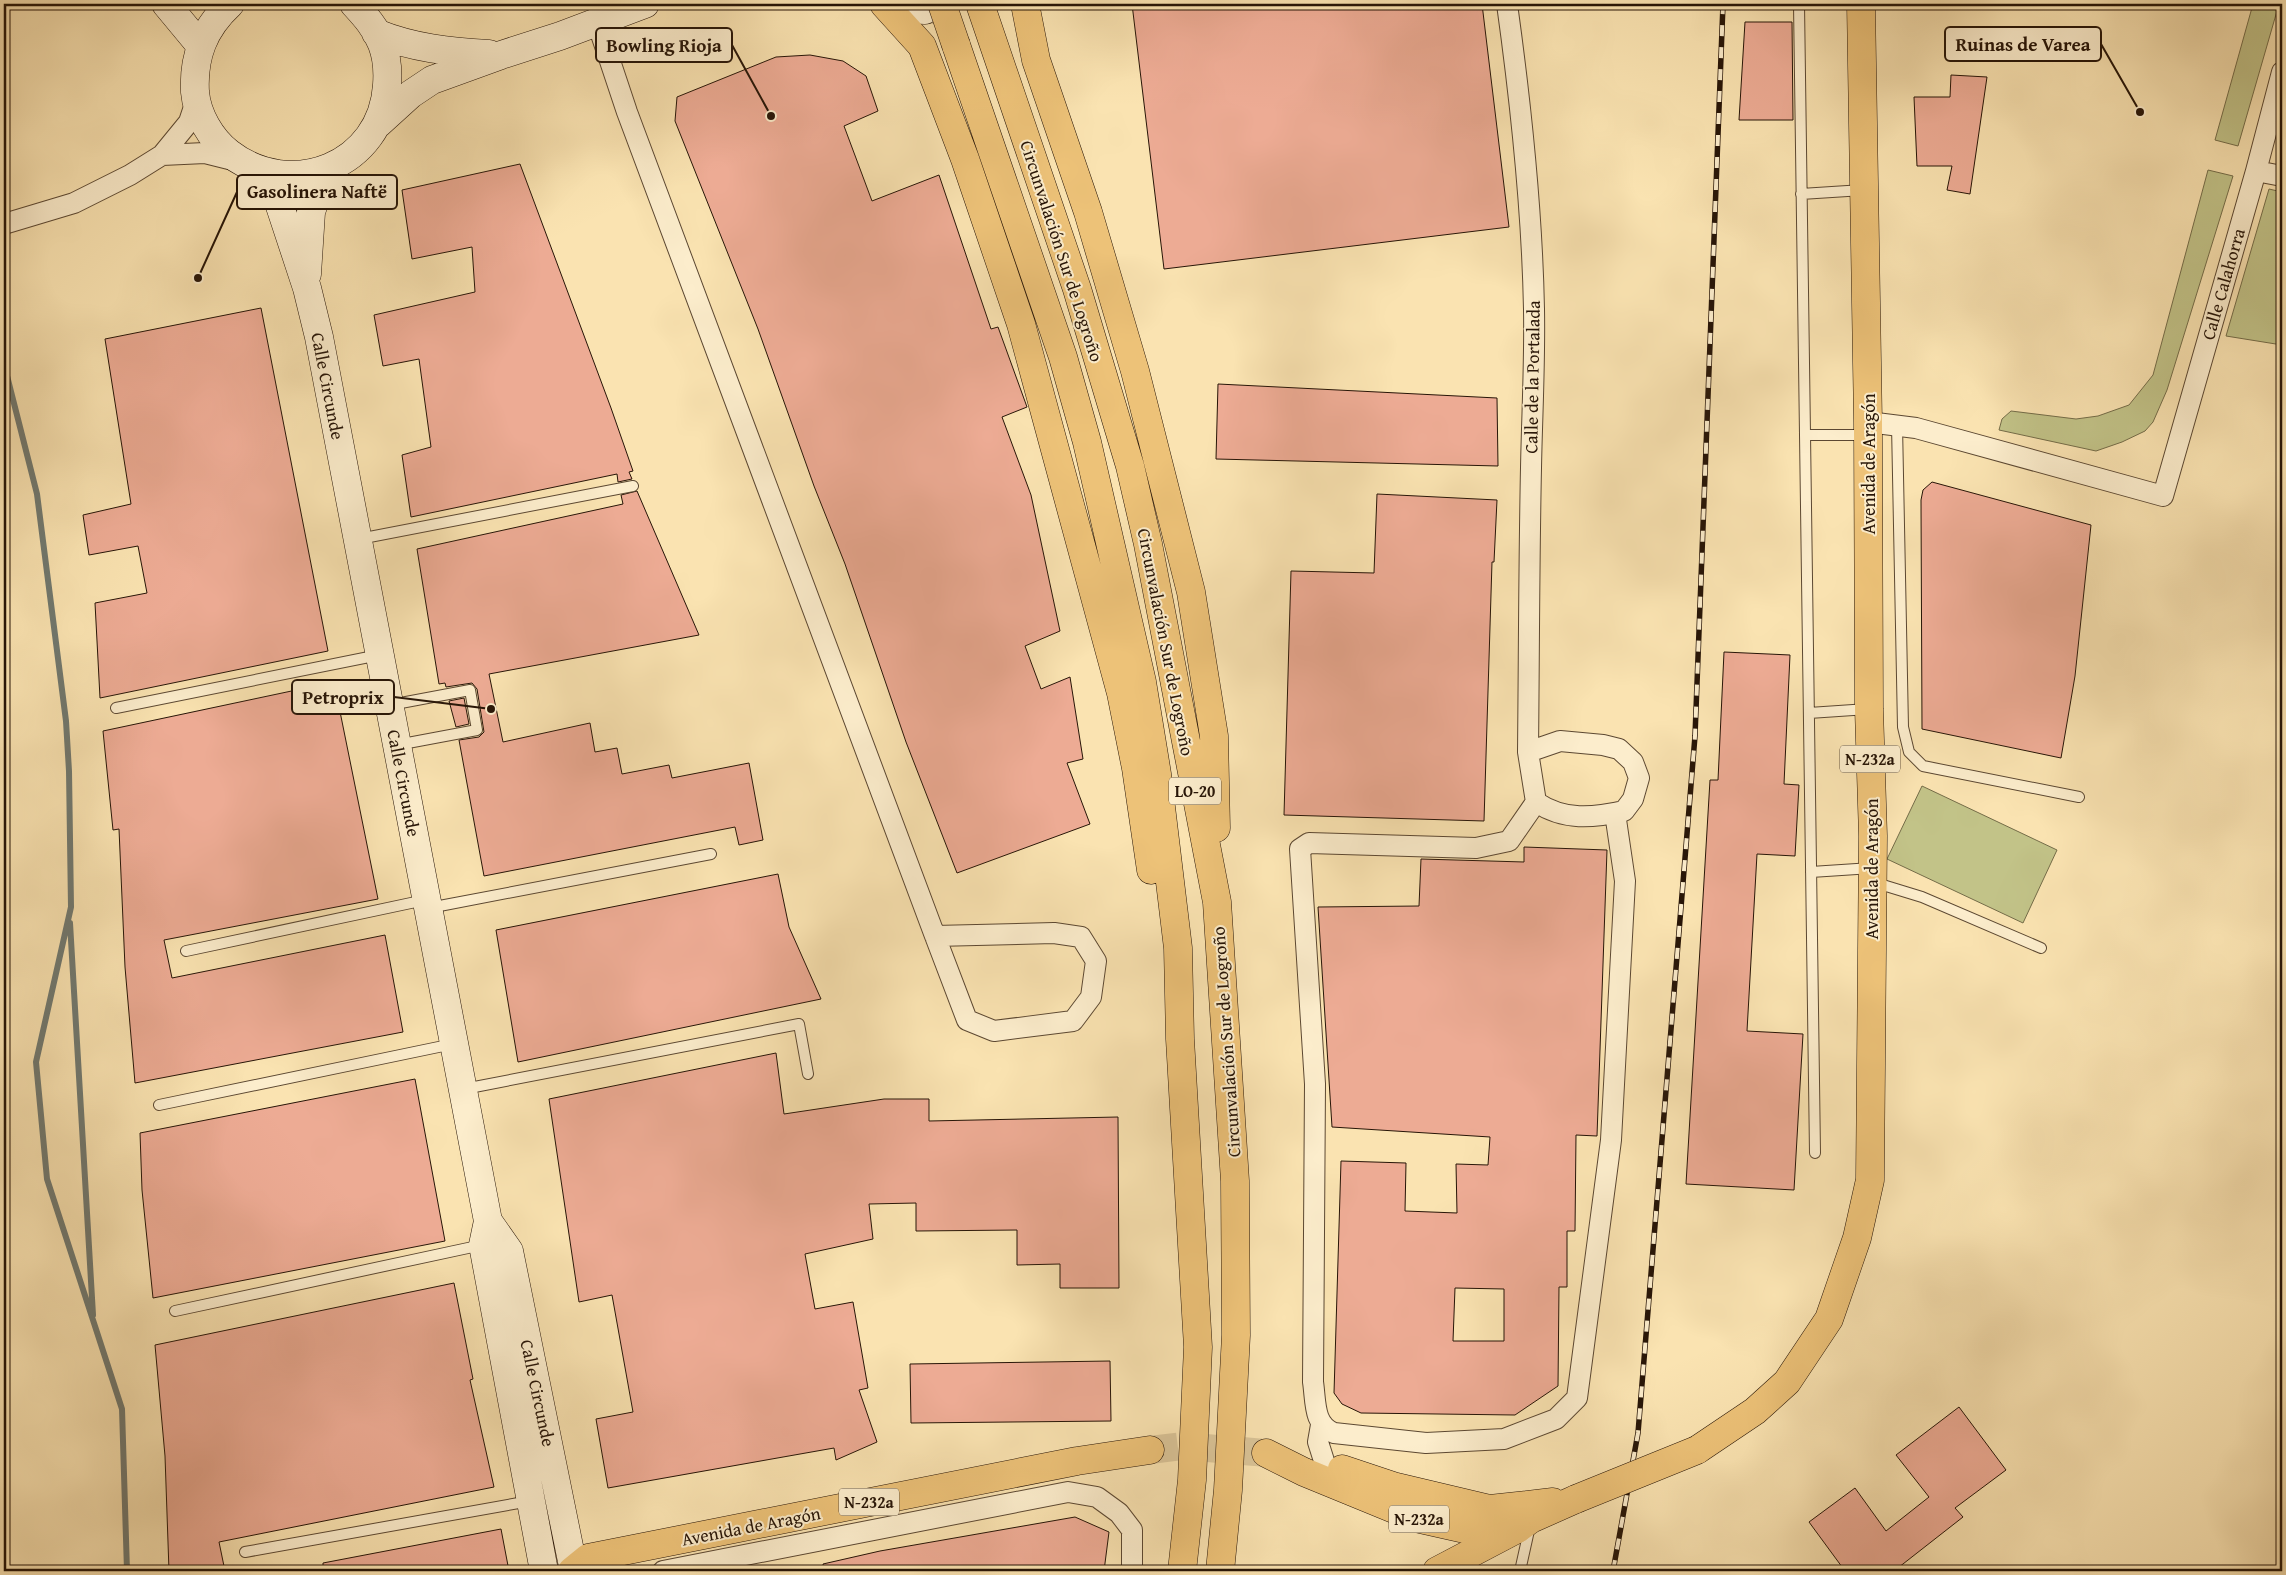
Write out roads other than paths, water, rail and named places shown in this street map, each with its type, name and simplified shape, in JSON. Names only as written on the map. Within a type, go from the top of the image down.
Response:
[{"type":"main road","points":[[166,4],[200,45]]},
{"type":"main road","points":[[230,4],[215,18],[200,45],[194,72],[196,101],[206,125],[221,147],[250,166],[284,176],[311,174],[336,165],[359,148],[376,125],[411,94],[432,80],[645,4]]},
{"type":"main road","points":[[884,4],[922,46],[965,159],[1024,334],[1121,693],[1136,768],[1157,912],[1180,1039]]},
{"type":"main road","points":[[893,4],[910,9],[934,7]]},
{"type":"main road","name":"Circunvalación Sur de Logroño","points":[[980,4],[1077,289],[1130,466],[1148,544],[1216,902],[1235,1181],[1236,1325],[1228,1490],[1220,1571]]},
{"type":"main road","points":[[1025,4],[1036,60],[1088,212],[1135,371],[1191,592],[1214,736],[1216,902]]},
{"type":"main road","name":"Avenida de Aragón","points":[[1530,1517],[1393,1486],[1325,1464],[1266,1453],[1304,1472],[1416,1518],[1474,1532],[1530,1517],[1697,1450],[1754,1411],[1787,1382],[1829,1319],[1857,1238],[1870,1180],[1872,875],[1869,709],[1868,428],[1860,4]]},
{"type":"main road","name":"Circunvalación Sur de Logroño","points":[[934,7],[956,45],[1064,357],[1087,442],[1122,592],[1142,682],[1157,774],[1178,948],[1180,1039],[1198,1347],[1192,1480],[1182,1571]]},
{"type":"main road","points":[[366,15],[402,43],[455,53],[501,55]]},
{"type":"main road","points":[[366,15],[383,45],[388,71],[386,99],[376,125]]},
{"type":"main road","name":"Calle Circunde","points":[[306,288],[312,212],[322,179],[336,165]]},
{"type":"main road","name":"Calle Circunde","points":[[250,166],[275,191],[306,288],[319,337],[463,1090],[517,1429],[544,1571]]},
{"type":"main road","name":"Calle Circunde","points":[[485,1233],[509,1251],[585,1563]]},
{"type":"main road","points":[[517,1429],[531,1450],[538,1468],[557,1552],[585,1563]]},
{"type":"main road","name":"Avenida de Aragón","points":[[585,1563],[1077,1461],[1150,1450]]},
{"type":"main road","points":[[1437,1571],[1530,1517]]},
{"type":"street","name":"Calle de la Portalada","points":[[1507,4],[1520,98],[1529,202],[1534,310],[1528,752],[1536,802]]},
{"type":"street","points":[[597,22],[627,112],[935,936],[967,1020],[994,1031],[1073,1021],[1091,997],[1096,961],[1081,937],[1054,933],[935,936]]},
{"type":"street","name":"Calle Calahorra","points":[[1897,426],[1916,428],[2162,496],[2256,171],[2282,72]]},
{"type":"street","points":[[4,224],[74,203],[130,175],[162,155],[189,122],[196,101]]},
{"type":"street","points":[[162,155],[205,153],[250,166]]},
{"type":"street","points":[[2256,171],[2282,176]]},
{"type":"street","points":[[1868,428],[1897,426]]},
{"type":"street","points":[[1325,1464],[1318,1442],[1321,1425],[1313,1382],[1315,1084],[1300,849],[1309,843],[1476,848],[1509,840],[1536,802],[1549,811],[1572,817],[1624,811],[1633,798],[1639,778],[1633,762],[1620,749],[1603,745],[1560,741],[1528,752]]},
{"type":"street","points":[[1321,1425],[1334,1433],[1426,1443],[1504,1439],[1556,1419],[1577,1398],[1611,1140],[1625,881],[1615,813]]},
{"type":"street","points":[[662,1571],[1068,1492],[1097,1498],[1119,1513],[1132,1530],[1132,1571]]},
{"type":"lane","points":[[1799,4],[1815,1153]]},
{"type":"lane","points":[[1801,194],[1864,190]]},
{"type":"lane","points":[[1897,426],[1903,727],[1908,752],[1923,766],[2079,798]]},
{"type":"lane","points":[[1805,435],[1868,428]]},
{"type":"lane","points":[[358,539],[633,486]]},
{"type":"lane","points":[[116,708],[380,655]]},
{"type":"lane","points":[[389,705],[470,690],[477,730],[397,745]]},
{"type":"lane","points":[[1809,713],[1869,709]]},
{"type":"lane","points":[[186,951],[427,904],[711,854]]},
{"type":"lane","points":[[1811,872],[1872,875],[2041,948]]},
{"type":"lane","points":[[463,1090],[799,1024],[808,1074]]},
{"type":"lane","points":[[159,1105],[454,1043]]},
{"type":"lane","points":[[175,1311],[485,1233]]},
{"type":"lane","points":[[245,1552],[531,1501]]},
{"type":"lane","points":[[1520,1571],[1530,1517]]},
{"type":"waterway","points":[[4,364],[37,494],[66,721],[69,771],[71,907],[36,1062],[47,1179],[122,1409],[127,1571]]},
{"type":"waterway","points":[[70,923],[93,1315]]},
{"type":"tunnel","points":[[925,10],[940,10],[965,4]]},
{"type":"tunnel","points":[[1150,1450],[1183,1446],[1266,1453]]},
{"type":"railway","points":[[1613,1571],[1638,1433],[1695,736],[1723,4]]},
{"type":"place","name":"Ruinas de Varea","points":[[2140,112]]},
{"type":"place","name":"Bowling Rioja","points":[[771,116]]},
{"type":"place","name":"Gasolinera Naftë","points":[[198,278]]},
{"type":"place","name":"Petroprix","points":[[491,709]]}]
